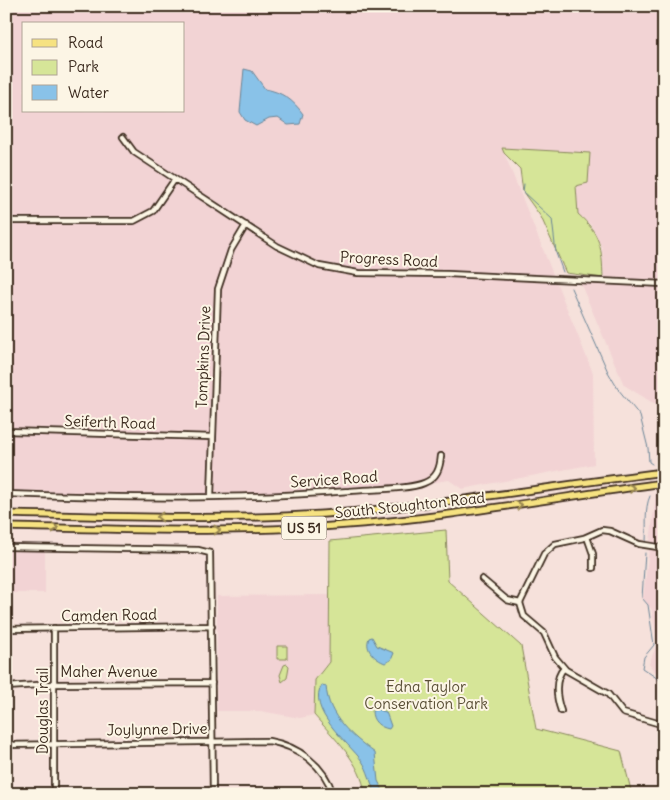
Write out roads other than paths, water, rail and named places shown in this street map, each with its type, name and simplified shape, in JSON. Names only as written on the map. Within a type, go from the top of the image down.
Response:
[{"type":"main road","name":"South Stoughton Road","points":[[6,516],[228,517],[322,514],[449,502],[664,472]]},
{"type":"main road","name":"South Stoughton Road","points":[[6,527],[220,530],[346,525],[480,511],[664,484]]},
{"type":"street","name":"Progress Road","points":[[123,137],[134,152],[175,180],[304,260],[327,268],[351,272],[664,284]]},
{"type":"street","points":[[6,221],[134,221],[153,211],[175,180]]},
{"type":"street","name":"Tompkins Drive","points":[[211,496],[218,289],[231,250],[246,225]]},
{"type":"street","name":"Seiferth Road","points":[[6,431],[213,437]]},
{"type":"street","name":"Service Road","points":[[6,494],[211,496],[332,492],[421,484],[431,479],[437,473],[441,456]]},
{"type":"street","points":[[664,548],[639,544],[606,530],[599,530],[587,537],[551,546],[544,554],[520,603],[524,616],[544,633],[555,657],[564,668],[608,694],[623,713],[664,725]]},
{"type":"street","points":[[587,537],[593,554],[593,568]]},
{"type":"street","points":[[6,547],[209,552],[212,559],[213,794]]},
{"type":"street","points":[[482,579],[507,600],[520,603]]},
{"type":"street","name":"Camden Road","points":[[6,629],[212,626]]},
{"type":"street","name":"Douglas Trail","points":[[54,628],[54,794]]},
{"type":"street","points":[[561,711],[558,701],[557,680],[564,668]]},
{"type":"street","name":"Maher Avenue","points":[[6,687],[54,684],[212,683]]},
{"type":"street","name":"Joylynne Drive","points":[[6,745],[213,740],[272,742],[305,756],[323,773],[333,794]]},
{"type":"water","points":[[244,69],[252,71],[265,89],[287,97],[303,114],[300,124],[288,125],[278,118],[269,119],[256,126],[245,120],[240,112]]},
{"type":"water","points":[[372,637],[377,646],[394,653],[391,660],[385,663],[371,654],[368,642],[369,638]]},
{"type":"water","points":[[322,685],[326,686],[331,707],[343,725],[375,753],[378,781],[385,794],[375,794],[368,772],[362,761],[324,715],[319,695]]},
{"type":"water","points":[[376,709],[386,712],[391,726],[389,729],[382,727],[375,721],[372,711]]},
{"type":"waterway","points":[[524,184],[523,192],[552,219],[556,253],[563,272]]},
{"type":"waterway","points":[[571,288],[608,372],[618,389],[640,416],[648,448],[649,462],[652,464]]},
{"type":"waterway","points":[[646,542],[646,512],[650,496]]},
{"type":"waterway","points":[[645,553],[642,598],[648,605],[654,645],[644,657],[642,668],[664,683]]},
{"type":"park label","name":"Edna Taylor Conservation Park","points":[[426,694]]}]
